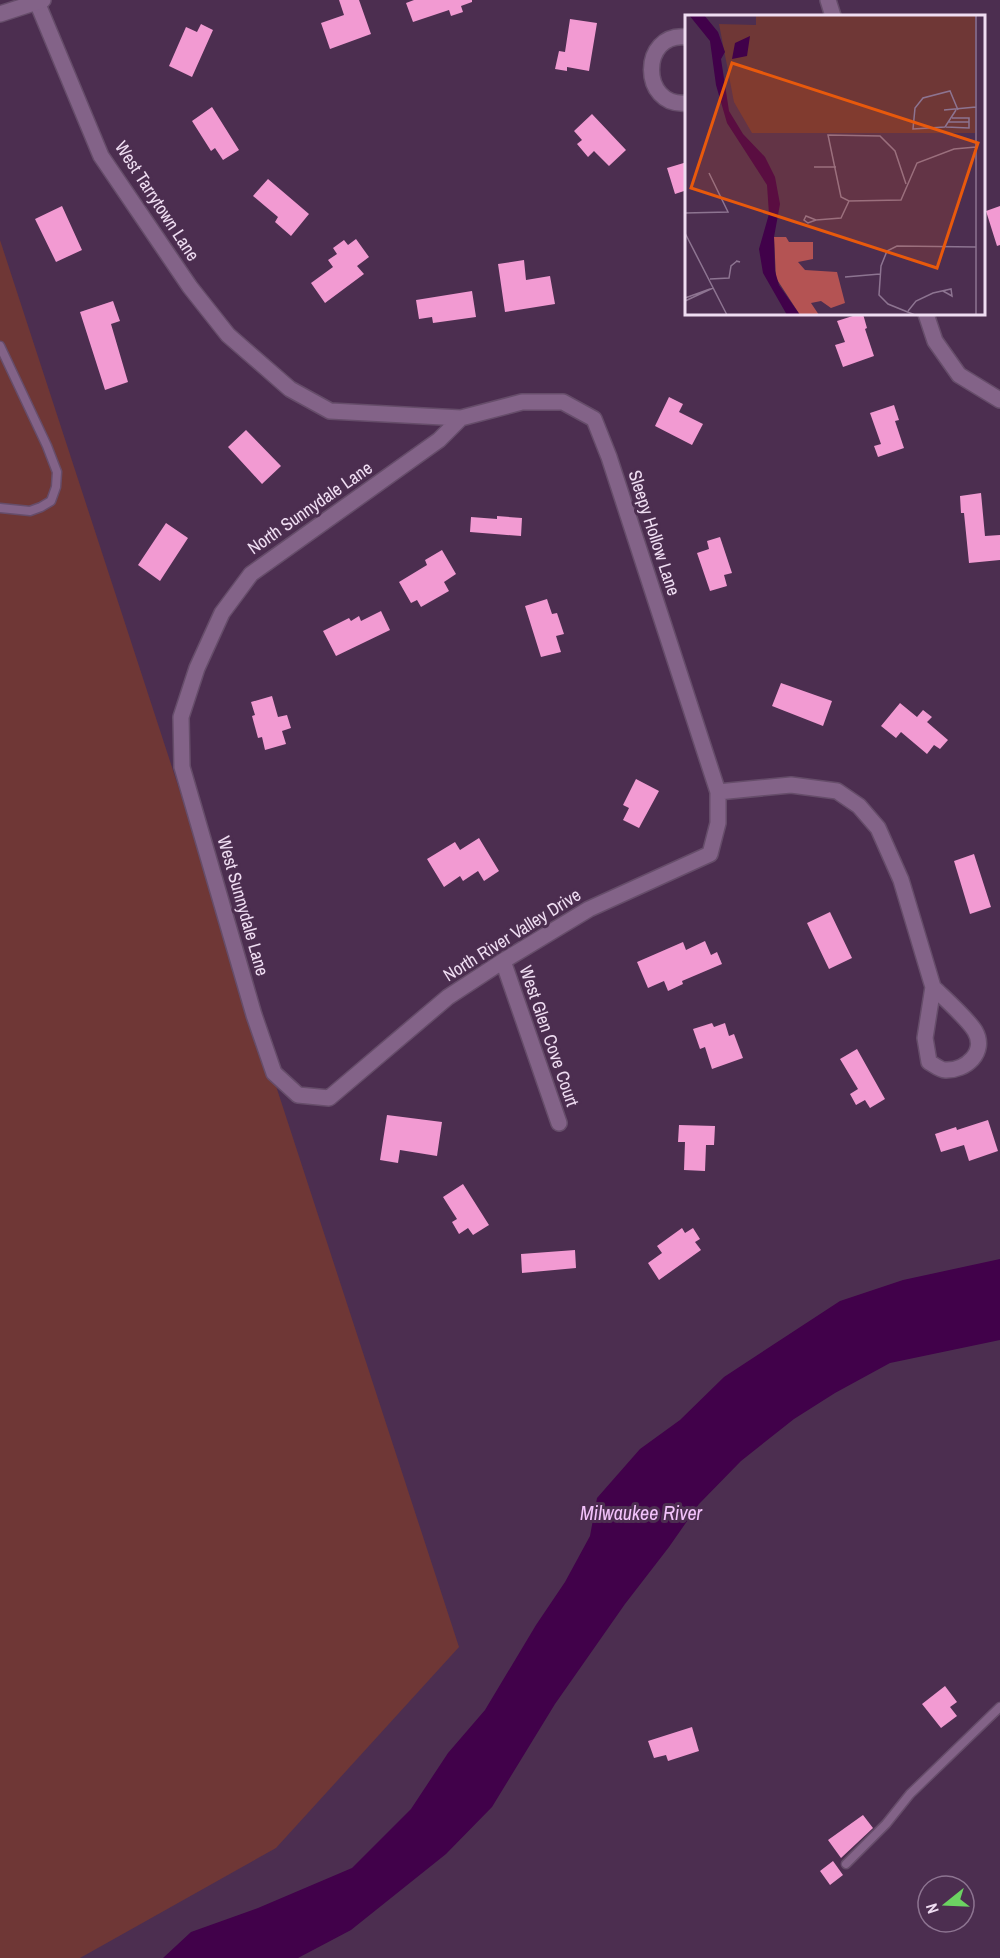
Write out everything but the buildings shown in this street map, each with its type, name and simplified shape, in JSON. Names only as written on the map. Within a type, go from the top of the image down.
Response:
[{"type":"street","points":[[828,0],[833,15]]},
{"type":"street","points":[[0,14],[40,1]]},
{"type":"street","name":"West Tarrytown Lane","points":[[40,1],[102,156],[190,287],[228,334],[290,389],[330,411],[461,418]]},
{"type":"street","points":[[685,37],[670,39],[661,46],[654,55],[651,66],[651,78],[662,96],[671,101],[685,103]]},
{"type":"street","points":[[926,315],[935,341],[959,375],[1000,400]]},
{"type":"street","name":"Sleepy Hollow Lane","points":[[461,418],[522,402],[563,402],[594,419],[609,457],[718,792]]},
{"type":"street","name":"North Sunnydale Lane","points":[[181,717],[196,668],[222,613],[250,574],[439,440],[461,418]]},
{"type":"street","name":"West Sunnydale Lane","points":[[181,717],[182,767],[254,1015],[274,1073],[298,1095]]},
{"type":"street","points":[[718,792],[790,785],[837,791],[859,806],[878,828],[892,856],[933,987],[925,1038],[929,1062],[943,1070],[964,1067],[975,1056],[978,1046],[975,1031],[933,987]]},
{"type":"street","name":"North River Valley Drive","points":[[298,1095],[329,1098],[448,997],[503,961],[589,909],[710,854],[718,823],[718,792]]},
{"type":"street","name":"West Glen Cove Court","points":[[503,961],[559,1123]]},
{"type":"lane","points":[[0,346],[48,446],[57,472],[56,487],[51,501],[30,511],[0,508]]},
{"type":"lane","points":[[846,1864],[886,1824],[910,1794],[1000,1707]]},
{"type":"shaded area","points":[[0,240],[459,1647],[276,1848],[80,1958],[0,1958]]},
{"type":"water","name":"Milwaukee River","points":[[1000,1259],[1000,1340],[890,1363],[794,1419],[741,1461],[699,1504],[625,1604],[555,1704],[492,1807],[446,1854],[351,1930],[298,1958],[163,1958],[191,1932],[258,1908],[352,1868],[411,1809],[448,1753],[485,1710],[536,1625],[565,1582],[590,1536],[597,1498],[640,1449],[680,1420],[724,1377],[840,1301],[903,1280]]}]
